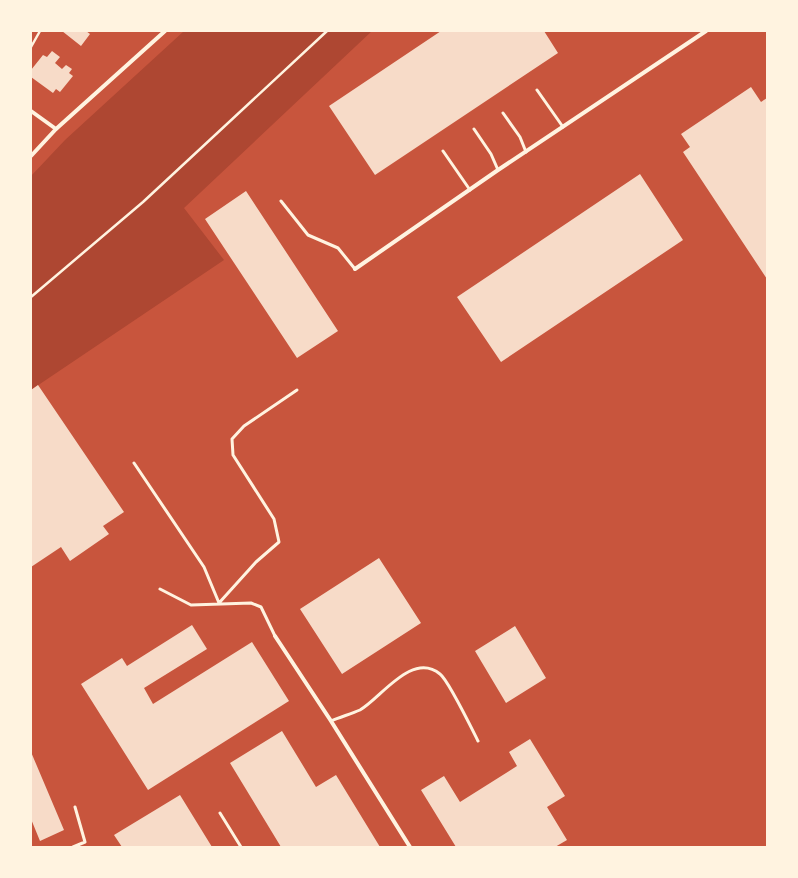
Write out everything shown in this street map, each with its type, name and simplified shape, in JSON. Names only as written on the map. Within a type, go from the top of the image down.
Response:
[{"type":"street","points":[[31,156],[56,129],[165,31]]},
{"type":"street","points":[[355,269],[498,170],[706,31]]},
{"type":"street","points":[[31,111],[56,129]]},
{"type":"street","points":[[275,636],[331,720],[410,847]]},
{"type":"lane","points":[[537,90],[563,127]]},
{"type":"lane","points":[[503,113],[520,137],[526,152]]},
{"type":"lane","points":[[474,129],[491,154],[498,170]]},
{"type":"lane","points":[[443,151],[470,190]]},
{"type":"lane","points":[[281,201],[308,235],[338,248],[355,269]]},
{"type":"lane","points":[[219,603],[256,562],[279,542],[274,519],[233,455],[232,439],[244,426],[297,390]]},
{"type":"lane","points":[[134,463],[204,567],[219,603]]},
{"type":"lane","points":[[160,589],[192,605],[251,602],[261,607],[275,636]]},
{"type":"lane","points":[[331,720],[361,709],[387,686],[417,668],[428,668],[441,674],[478,741]]},
{"type":"lane","points":[[73,847],[85,842],[75,807]]},
{"type":"lane","points":[[220,813],[241,847]]},
{"type":"path","points":[[31,47],[40,31]]},
{"type":"path","points":[[31,297],[143,202],[328,31]]},
{"type":"shaded area","points":[[184,31],[372,31],[184,208],[224,260],[31,390],[31,176],[65,140]]},
{"type":"building","points":[[62,31],[86,31],[90,34],[81,46]]},
{"type":"building","points":[[441,31],[544,31],[558,53],[375,175],[329,106]]},
{"type":"building","points":[[52,51],[60,57],[55,63],[62,69],[66,65],[72,69],[69,73],[73,76],[60,92],[56,89],[53,93],[31,77],[31,70],[43,55],[47,57]]},
{"type":"building","points":[[751,87],[761,102],[767,98],[767,279],[683,152],[690,147],[681,134]]},
{"type":"building","points":[[640,174],[683,240],[501,362],[457,297]]},
{"type":"building","points":[[246,191],[338,331],[297,358],[205,219]]},
{"type":"building","points":[[38,385],[124,512],[103,526],[109,534],[70,561],[61,547],[31,567],[31,390]]},
{"type":"building","points":[[379,558],[421,623],[342,674],[300,609]]},
{"type":"building","points":[[192,625],[207,649],[144,688],[153,704],[252,642],[289,701],[148,790],[81,684],[122,658],[127,666]]},
{"type":"building","points":[[515,626],[546,678],[506,703],[475,651]]},
{"type":"building","points":[[282,731],[316,787],[336,775],[380,847],[281,847],[230,763]]},
{"type":"building","points":[[530,739],[565,796],[547,807],[567,840],[555,847],[456,847],[421,790],[444,776],[460,802],[517,766],[509,752]]},
{"type":"building","points":[[31,752],[64,830],[40,841],[31,819]]},
{"type":"building","points":[[180,795],[212,847],[122,847],[114,835]]}]
